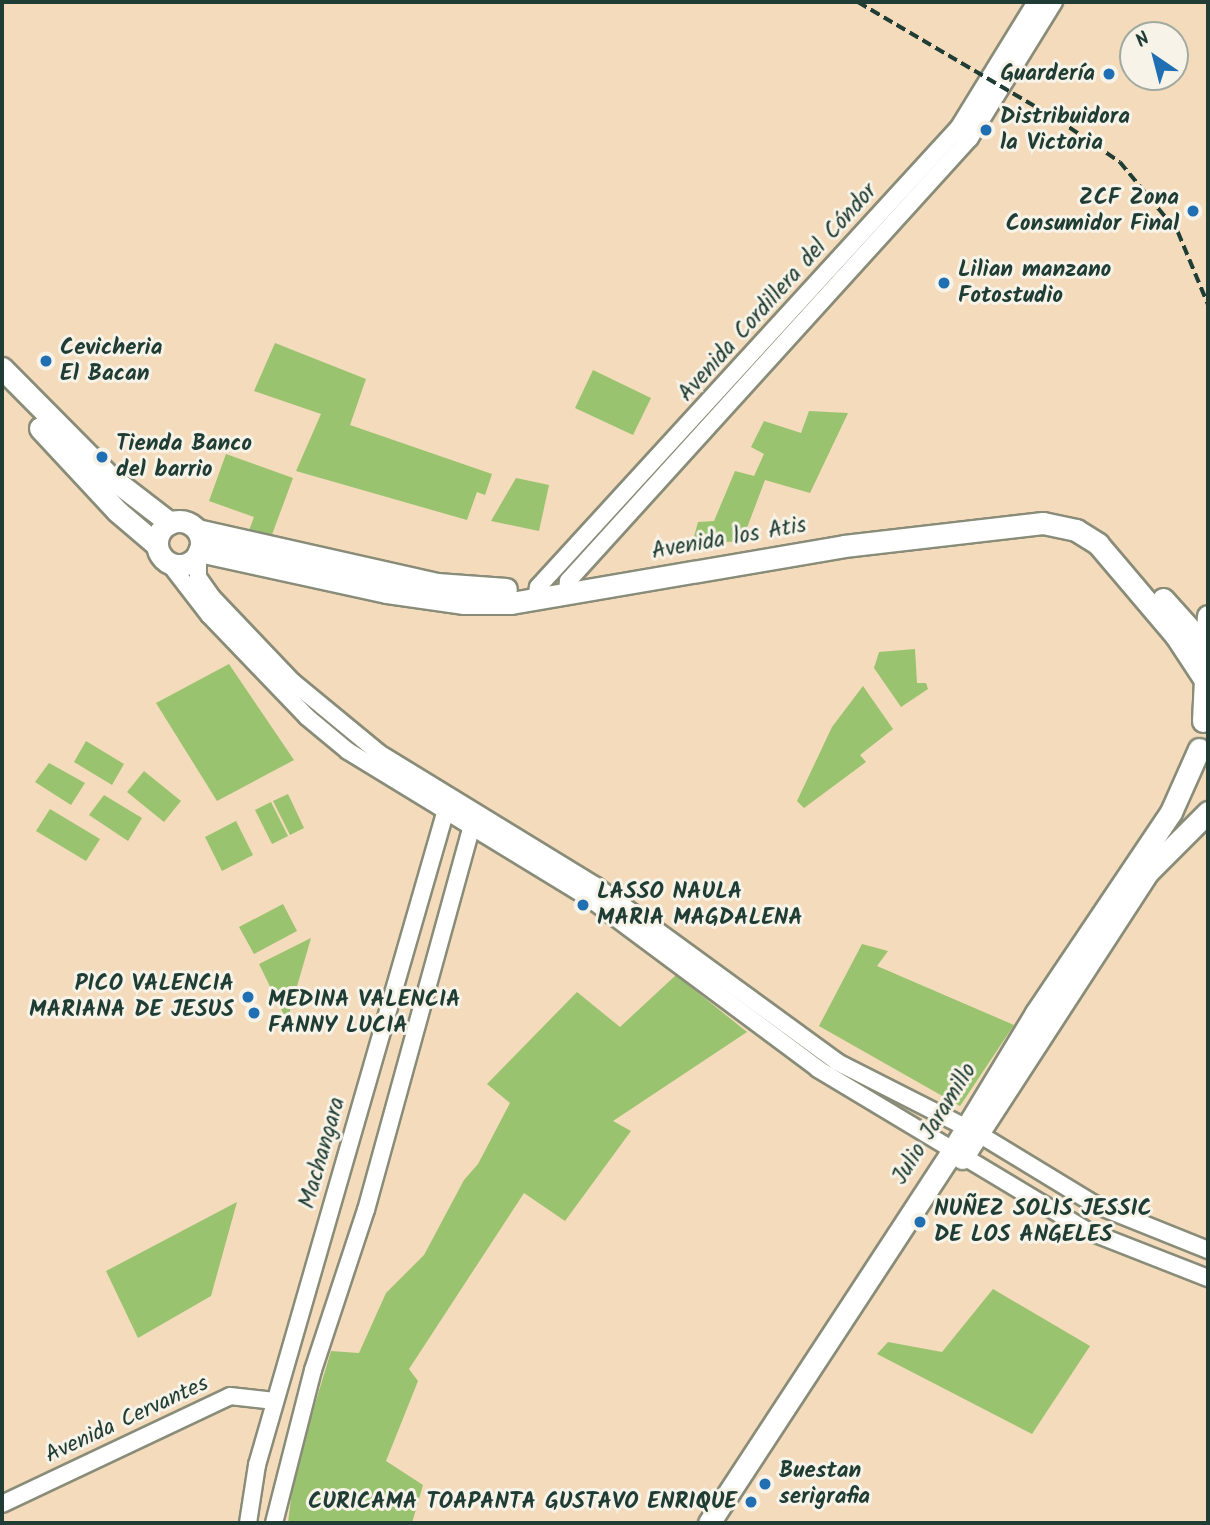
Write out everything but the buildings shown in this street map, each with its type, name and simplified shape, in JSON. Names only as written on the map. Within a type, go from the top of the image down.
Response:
[{"type":"main road","name":"Avenida los Atis","points":[[2,368],[109,476],[170,523],[186,522],[198,545],[400,594],[464,603],[537,593],[873,529],[1070,516],[1098,526],[1207,647]]},
{"type":"main road","points":[[2,387],[117,511],[157,545],[169,563]]},
{"type":"main road","points":[[157,545],[160,532],[170,523]]},
{"type":"main road","name":"Avenida los Atis","points":[[568,587],[844,546],[1044,523],[1076,530],[1098,544],[1176,636],[1203,677]]},
{"type":"main road","name":"Avenida los Atis","points":[[169,563],[185,564],[198,545]]},
{"type":"main road","name":"Julio Jaramillo","points":[[972,1131],[1043,1002],[1171,812],[1203,757],[1206,718],[1203,677],[1208,616]]},
{"type":"main road","name":"Julio Jaramillo","points":[[723,1523],[972,1131],[1148,872],[1208,811]]},
{"type":"main road","name":"Julio Jaramillo","points":[[709,1523],[958,1153]]},
{"type":"street","name":"Avenida Cordillera del Cóndor","points":[[537,593],[959,127],[1036,2]]},
{"type":"street","name":"Avenida Cordillera del Cóndor","points":[[568,587],[970,138],[1054,2]]},
{"type":"street","points":[[198,545],[202,585],[293,682],[379,753],[448,804]]},
{"type":"street","points":[[169,563],[209,615],[307,717],[348,751],[474,820],[589,898],[807,1062],[1088,1231],[1208,1278]]},
{"type":"street","name":"Machangara","points":[[248,1523],[257,1465],[448,804]]},
{"type":"street","points":[[474,820],[596,886],[837,1062],[972,1131],[1096,1205],[1208,1250]]},
{"type":"street","points":[[274,1523],[313,1370],[366,1210],[474,820]]},
{"type":"street","name":"Avenida Cervantes","points":[[2,1504],[230,1396],[275,1401]]},
{"type":"green space","points":[[275,343],[366,379],[350,425],[492,474],[485,495],[477,492],[467,520],[296,471],[321,414],[254,391]]},
{"type":"green space","points":[[593,370],[651,398],[633,435],[575,408]]},
{"type":"green space","points":[[809,411],[848,413],[810,493],[765,480],[742,541],[692,544],[698,522],[714,521],[735,471],[754,476],[764,454],[751,447],[764,421],[801,433]]},
{"type":"green space","points":[[226,454],[293,478],[270,540],[248,533],[254,517],[209,501]]},
{"type":"green space","points":[[516,478],[549,485],[539,531],[491,521]]},
{"type":"green space","points":[[915,649],[917,683],[926,683],[928,689],[901,707],[874,668],[879,652]]},
{"type":"green space","points":[[229,664],[294,760],[217,801],[156,703]]},
{"type":"green space","points":[[863,686],[893,729],[860,755],[866,762],[804,808],[797,801],[832,727]]},
{"type":"green space","points":[[86,741],[124,764],[112,785],[74,762]]},
{"type":"green space","points":[[49,763],[85,783],[71,805],[35,782]]},
{"type":"green space","points":[[144,771],[181,801],[164,822],[127,792]]},
{"type":"green space","points":[[288,794],[304,828],[290,835],[273,801]]},
{"type":"green space","points":[[104,795],[142,818],[128,841],[89,815]]},
{"type":"green space","points":[[271,802],[288,836],[272,844],[255,810]]},
{"type":"green space","points":[[50,809],[100,839],[86,861],[36,831]]},
{"type":"green space","points":[[236,821],[253,855],[222,871],[205,837]]},
{"type":"green space","points":[[283,904],[297,931],[254,954],[239,927]]},
{"type":"green space","points":[[311,938],[287,1021],[259,964]]},
{"type":"green space","points":[[862,944],[888,951],[877,966],[1014,1025],[960,1106],[819,1026]]},
{"type":"green space","points":[[676,975],[747,1032],[613,1121],[631,1131],[565,1221],[524,1193],[409,1369],[418,1381],[386,1461],[423,1485],[412,1523],[288,1523],[294,1474],[331,1351],[359,1353],[386,1293],[424,1255],[464,1180],[478,1164],[510,1103],[487,1084],[577,992],[620,1027]]},
{"type":"green space","points":[[237,1202],[211,1296],[138,1338],[106,1271]]},
{"type":"green space","points":[[993,1289],[1090,1346],[1032,1434],[877,1354],[888,1342],[942,1352]]},
{"type":"railway","points":[[858,2],[1057,119],[1120,162],[1178,232],[1208,304]]},
{"type":"place","name":"Guardería","points":[[1109,74]]},
{"type":"place","name":"Distribuidora la Victoria","points":[[986,130]]},
{"type":"place","name":"ZCF Zona Consumidor Final","points":[[1193,211]]},
{"type":"place","name":"Lilian manzano Fotostudio","points":[[944,283]]},
{"type":"place","name":"Cevicheria El Bacan","points":[[46,361]]},
{"type":"place","name":"Tienda Banco del barrio","points":[[102,457]]},
{"type":"place","name":"LASSO NAULA MARIA MAGDALENA","points":[[583,905]]},
{"type":"place","name":"PICO VALENCIA MARIANA DE JESUS","points":[[248,997]]},
{"type":"place","name":"MEDINA VALENCIA FANNY LUCIA","points":[[254,1013]]},
{"type":"place","name":"NUÑEZ SOLIS JESSIC DE LOS ANGELES","points":[[920,1222]]},
{"type":"place","name":"Buestan serigrafia","points":[[765,1484]]},
{"type":"place","name":"CURICAMA TOAPANTA GUSTAVO ENRIQUE","points":[[751,1502]]}]
